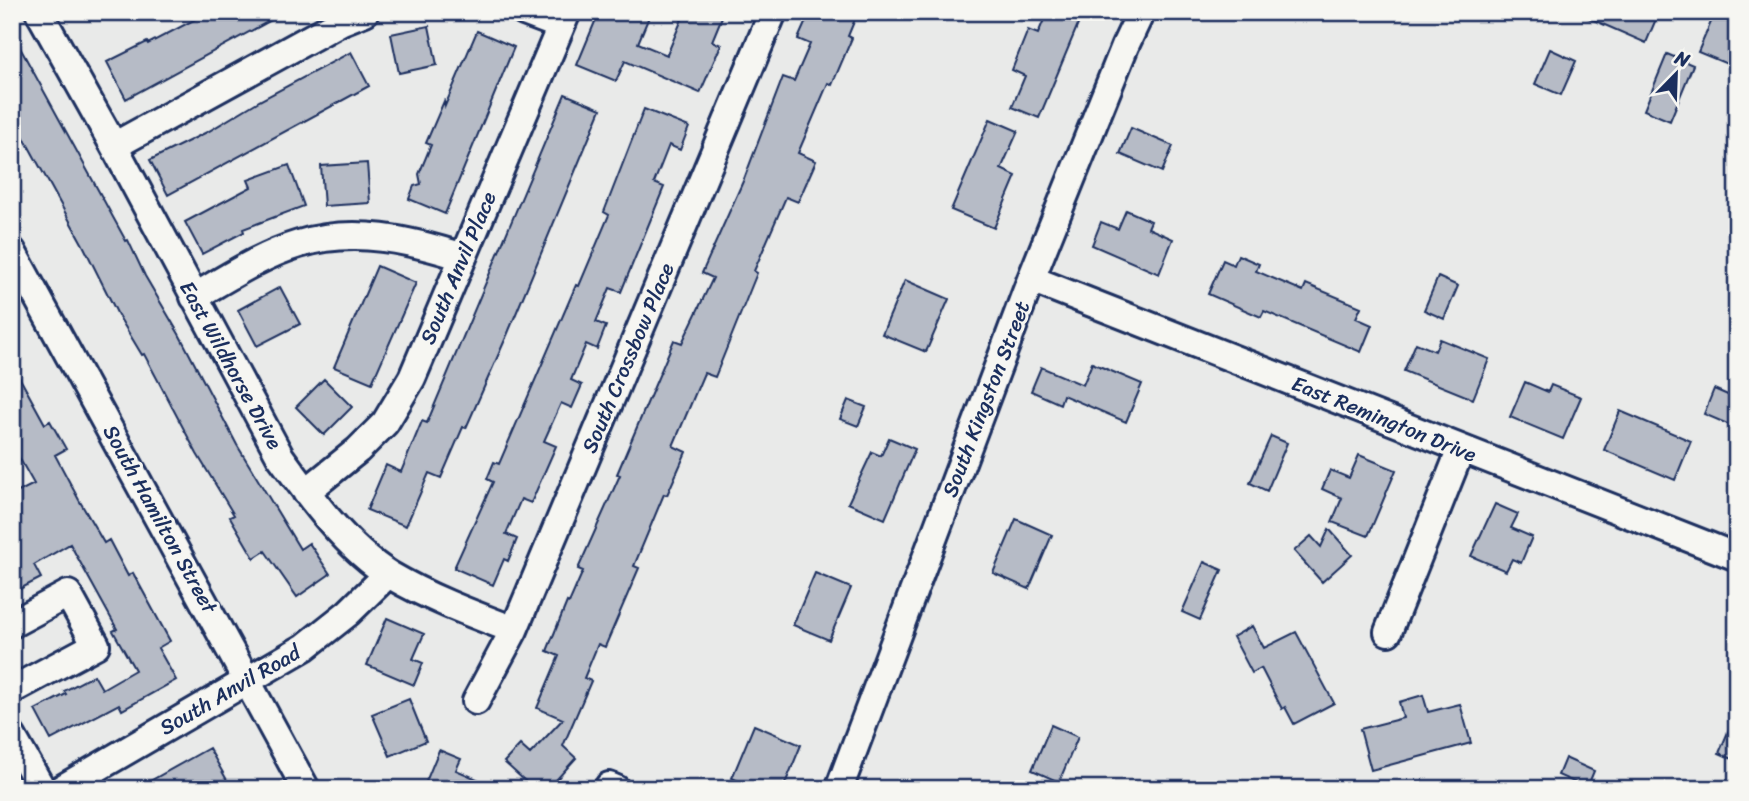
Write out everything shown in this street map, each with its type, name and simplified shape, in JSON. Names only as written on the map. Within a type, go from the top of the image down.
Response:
[{"type":"street","name":"East Wildhorse Drive","points":[[38,12],[114,146],[280,456],[306,492],[344,537],[388,574],[456,608],[514,630]]},
{"type":"street","points":[[114,146],[340,22],[365,12]]},
{"type":"street","points":[[524,12],[564,19]]},
{"type":"street","name":"South Crossbow Place","points":[[476,701],[514,630],[773,12]]},
{"type":"street","name":"South Kingston Street","points":[[839,789],[1031,279],[1140,12]]},
{"type":"street","name":"South Anvil Place","points":[[306,492],[358,450],[385,423],[412,377],[564,19]]},
{"type":"street","points":[[194,297],[276,253],[325,238],[388,238],[418,243],[463,257]]},
{"type":"street","name":"South Hamilton Street","points":[[12,251],[306,789]]},
{"type":"street","name":"East Remington Drive","points":[[1031,279],[1737,557]]},
{"type":"street","points":[[1388,632],[1461,449]]},
{"type":"street","name":"South Anvil Road","points":[[61,789],[305,647],[348,613],[388,574]]},
{"type":"street","points":[[12,624],[68,594],[96,645],[12,690]]},
{"type":"street","points":[[12,736],[42,789]]},
{"type":"building","points":[[209,12],[286,12],[126,99],[107,62]]},
{"type":"building","points":[[599,12],[651,12],[638,43],[667,55],[685,12],[724,12],[712,41],[721,45],[700,93],[625,61],[616,81],[577,65]]},
{"type":"building","points":[[810,12],[858,12],[848,36],[852,38],[832,85],[828,83],[798,153],[816,161],[798,202],[786,197],[754,271],[757,273],[715,377],[704,373],[673,446],[686,452],[667,495],[664,494],[634,566],[639,568],[605,647],[598,644],[584,678],[591,681],[563,746],[576,758],[548,789],[534,789],[504,762],[520,745],[530,754],[563,719],[537,708],[559,656],[547,651],[583,571],[578,569],[620,475],[617,474],[674,340],[682,343],[713,278],[702,273],[744,179],[783,77],[794,81],[810,44],[798,39]]},
{"type":"building","points":[[1047,12],[1055,12],[1079,22],[1039,118],[1012,107],[1025,76],[1012,70],[1028,30],[1038,34]]},
{"type":"building","points":[[1575,12],[1659,12],[1646,43]]},
{"type":"building","points":[[1714,15],[1737,25],[1737,68],[1698,52]]},
{"type":"building","points":[[429,26],[437,65],[399,73],[391,34]]},
{"type":"building","points":[[477,31],[514,47],[445,214],[409,199],[414,186],[421,184],[419,174],[431,145],[426,143]]},
{"type":"building","points":[[12,33],[126,241],[128,240],[237,445],[300,549],[309,543],[330,574],[297,597],[265,551],[254,558],[230,517],[234,515],[197,454],[144,354],[142,355],[118,315],[12,116]]},
{"type":"building","points":[[1550,49],[1576,61],[1561,95],[1535,84]]},
{"type":"building","points":[[351,52],[369,86],[168,195],[150,160],[209,131]]},
{"type":"building","points":[[1667,54],[1693,65],[1670,121],[1644,110]]},
{"type":"building","points":[[565,94],[601,109],[466,428],[463,427],[441,478],[429,473],[406,526],[367,510],[386,465],[401,472],[422,421],[427,423]]},
{"type":"building","points":[[644,109],[689,127],[680,150],[669,145],[654,183],[664,187],[621,292],[610,288],[596,322],[606,326],[597,349],[586,344],[571,380],[582,385],[572,408],[561,403],[544,441],[556,446],[531,503],[521,499],[506,534],[517,539],[508,561],[504,559],[493,585],[454,568],[493,482],[487,479],[494,462],[499,464],[609,215],[604,212]]},
{"type":"building","points":[[990,119],[1018,131],[1001,169],[1016,176],[994,228],[951,210]]},
{"type":"building","points":[[1131,128],[1173,146],[1162,172],[1120,154]]},
{"type":"building","points":[[367,163],[370,203],[324,206],[321,166]]},
{"type":"building","points":[[289,165],[304,206],[243,229],[244,232],[202,254],[185,222],[251,187],[248,180]]},
{"type":"building","points":[[1126,210],[1151,221],[1148,228],[1173,239],[1159,274],[1092,245],[1101,222],[1118,229]]},
{"type":"building","points":[[1238,255],[1259,264],[1256,271],[1303,291],[1306,284],[1361,307],[1356,318],[1372,325],[1361,352],[1264,311],[1261,317],[1208,294],[1223,260],[1234,265]]},
{"type":"building","points":[[377,266],[416,283],[372,383],[334,367]]},
{"type":"building","points":[[1438,277],[1458,286],[1444,319],[1424,310]]},
{"type":"building","points":[[905,280],[949,299],[926,352],[882,334]]},
{"type":"building","points":[[280,287],[300,324],[257,346],[238,310]]},
{"type":"building","points":[[1440,339],[1489,359],[1473,399],[1404,371],[1416,343],[1435,351]]},
{"type":"building","points":[[1092,363],[1142,384],[1126,422],[1063,395],[1060,404],[1031,391],[1041,367],[1083,385]]},
{"type":"building","points":[[12,364],[45,424],[50,421],[66,449],[55,455],[79,500],[104,543],[109,540],[128,576],[133,573],[170,641],[158,648],[176,680],[122,710],[119,704],[51,740],[35,710],[94,675],[102,689],[135,670],[113,631],[117,629],[70,544],[34,565],[41,578],[12,593],[12,495],[34,484],[12,445]]},
{"type":"building","points":[[324,379],[352,407],[324,435],[296,407]]},
{"type":"building","points":[[1525,382],[1548,392],[1551,385],[1581,397],[1563,439],[1510,417]]},
{"type":"building","points":[[1714,389],[1737,399],[1737,428],[1704,414]]},
{"type":"building","points":[[848,400],[866,407],[858,426],[840,419]]},
{"type":"building","points":[[1620,411],[1691,441],[1675,480],[1604,450]]},
{"type":"building","points":[[1271,436],[1287,443],[1267,491],[1250,483]]},
{"type":"building","points":[[889,438],[915,449],[885,519],[848,503],[872,452],[881,456]]},
{"type":"building","points":[[1359,455],[1396,470],[1368,536],[1332,522],[1342,498],[1322,489],[1330,470],[1349,478]]},
{"type":"building","points":[[1495,504],[1518,514],[1511,528],[1532,537],[1521,563],[1512,559],[1506,571],[1471,556]]},
{"type":"building","points":[[1016,519],[1052,535],[1029,589],[993,573]]},
{"type":"building","points":[[1329,529],[1352,555],[1322,582],[1294,551],[1311,536],[1321,547]]},
{"type":"building","points":[[1204,562],[1222,570],[1200,620],[1182,612]]},
{"type":"building","points":[[815,573],[851,588],[829,640],[793,625]]},
{"type":"building","points":[[387,618],[424,634],[413,659],[423,663],[414,685],[367,665]]},
{"type":"building","points":[[1252,626],[1264,648],[1296,632],[1334,703],[1294,724],[1285,707],[1282,709],[1261,668],[1252,673],[1233,637]]},
{"type":"building","points":[[1423,695],[1428,712],[1460,704],[1471,743],[1371,770],[1360,729],[1403,718],[1399,702]]},
{"type":"building","points":[[409,699],[426,741],[390,756],[372,714]]},
{"type":"building","points":[[1737,711],[1737,761],[1719,753]]},
{"type":"building","points":[[754,725],[801,745],[783,789],[756,789],[732,778]]},
{"type":"building","points":[[1051,725],[1078,737],[1059,782],[1032,770]]},
{"type":"building","points":[[209,748],[232,789],[136,789]]},
{"type":"building","points":[[439,750],[461,759],[456,770],[500,789],[423,789]]},
{"type":"building","points":[[1565,758],[1594,771],[1587,788],[1558,775]]}]
